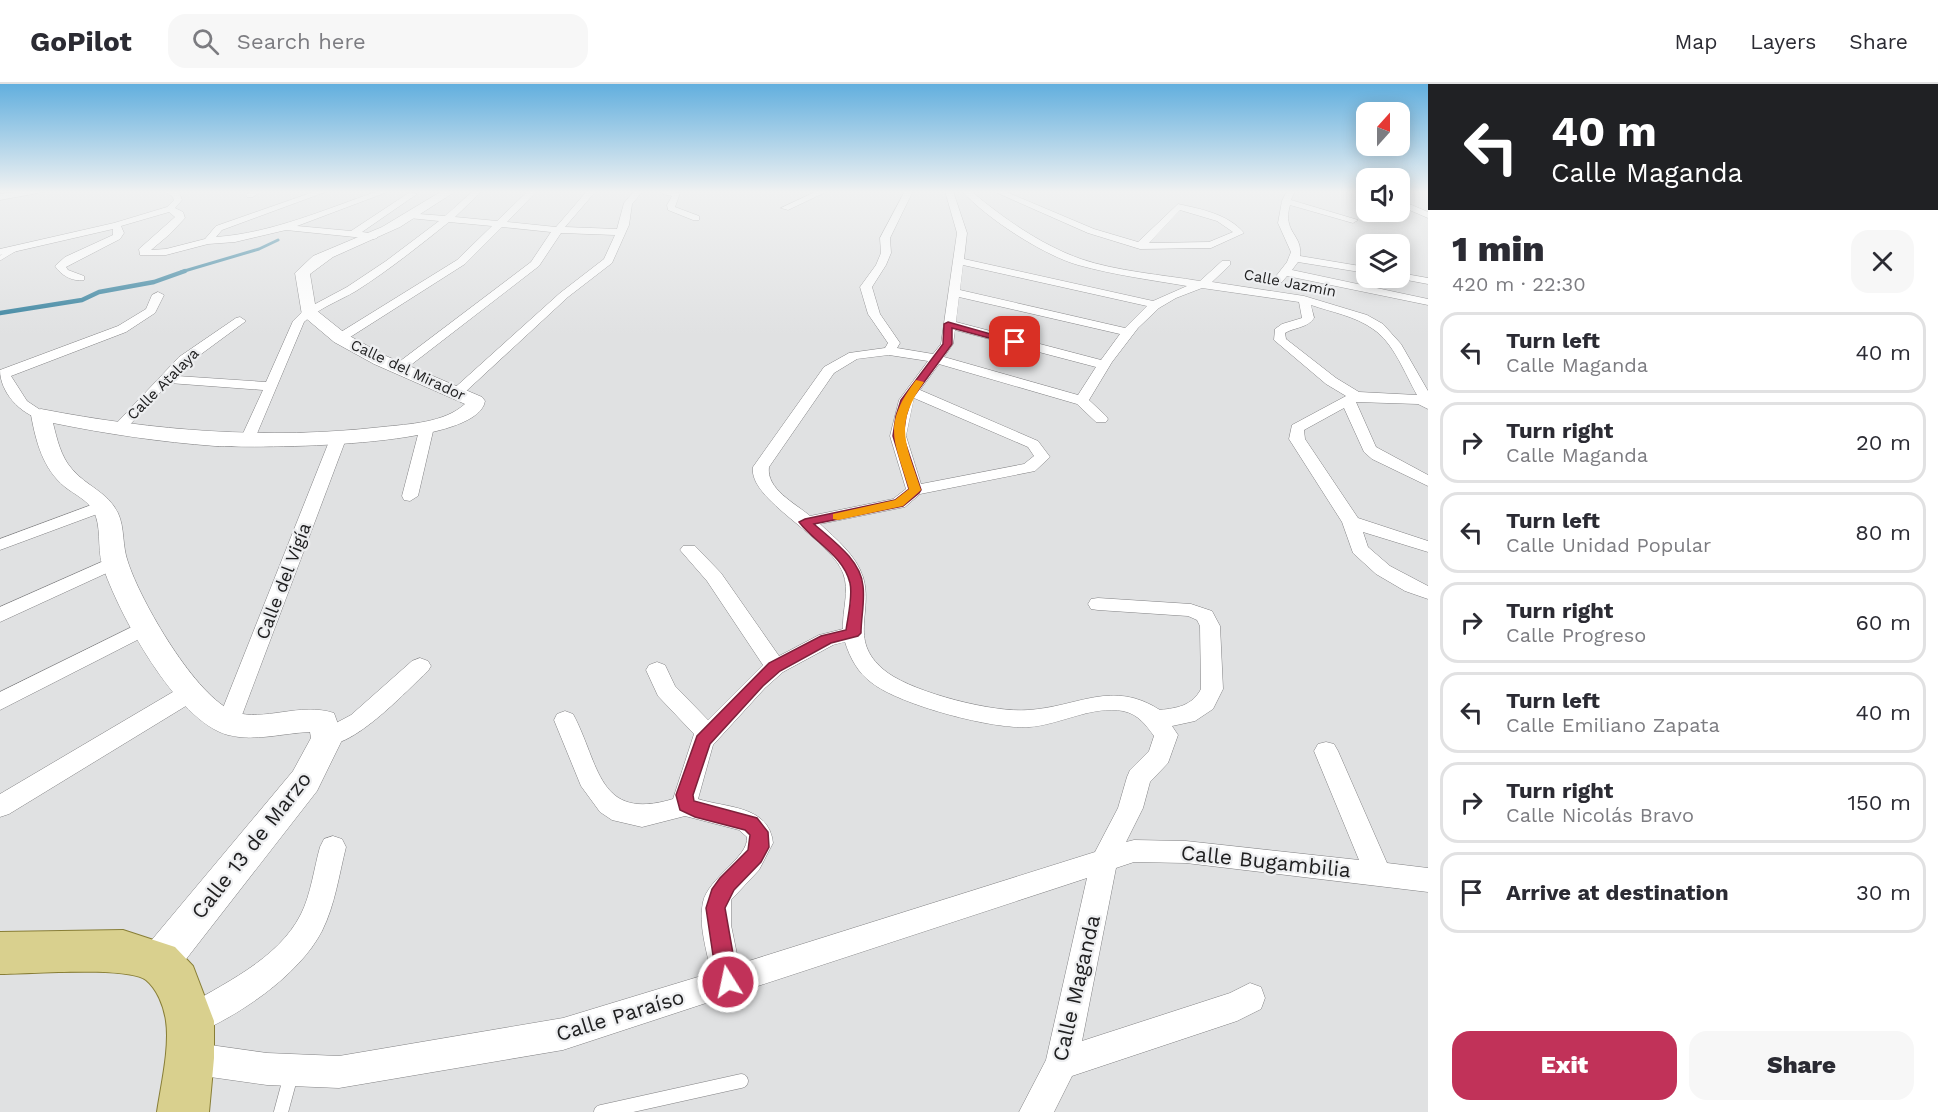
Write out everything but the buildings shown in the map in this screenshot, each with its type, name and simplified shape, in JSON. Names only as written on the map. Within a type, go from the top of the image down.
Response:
[{"type":"main road","points":[[0,953],[123,951],[159,962],[177,982],[190,1039],[183,1112]]},
{"type":"street","points":[[0,252],[57,239]]},
{"type":"street","points":[[80,278],[64,272],[60,266],[69,259],[113,239]]},
{"type":"street","points":[[156,239],[143,250],[144,253],[166,252],[208,240],[235,239]]},
{"type":"street","points":[[308,312],[302,273],[322,256],[366,239]]},
{"type":"street","points":[[248,440],[299,321],[308,312],[361,282],[420,239]]},
{"type":"street","points":[[340,338],[461,262],[486,239]]},
{"type":"street","points":[[398,368],[535,264],[553,239]]},
{"type":"street","points":[[457,392],[564,295],[608,261],[617,239]]},
{"type":"street","points":[[885,239],[886,254],[866,287],[874,314],[894,343],[889,351]]},
{"type":"street","points":[[915,490],[898,436],[901,416],[906,400],[947,344],[961,239]]},
{"type":"street","name":"Calle Jazmín","points":[[1034,239],[1080,262],[1158,278],[1304,299],[1344,310],[1379,327],[1395,344],[1424,395]]},
{"type":"street","points":[[1117,239],[1140,246],[1211,245],[1225,239]]},
{"type":"street","points":[[1140,246],[1147,239]]},
{"type":"street","points":[[1267,294],[1294,258],[1296,252],[1292,239]]},
{"type":"street","points":[[1347,267],[1349,257],[1353,256]]},
{"type":"street","points":[[1294,258],[1356,268]]},
{"type":"street","points":[[958,261],[1156,305]]},
{"type":"street","points":[[1082,401],[1103,365],[1128,332],[1156,305],[1182,290],[1204,284],[1226,263]]},
{"type":"street","points":[[1284,272],[1378,290],[1426,303]]},
{"type":"street","points":[[1410,278],[1428,281]]},
{"type":"street","points":[[954,292],[1128,332]]},
{"type":"street","points":[[1,375],[122,329],[151,312],[158,296]]},
{"type":"street","points":[[1304,299],[1308,318],[1306,321],[1286,327],[1279,332],[1280,340],[1352,398],[1369,449],[1407,472],[1428,481]]},
{"type":"street","name":"Calle del Mirador","points":[[1,375],[22,404],[41,415],[161,435],[248,440],[338,438],[427,427],[466,414],[474,407],[475,401],[398,368],[340,338],[308,312]]},
{"type":"street","name":"Calle Atalaya","points":[[118,429],[204,344],[240,321]]},
{"type":"street","points":[[948,324],[1103,365]]},
{"type":"street","points":[[1098,604],[1191,610],[1205,616],[1210,626],[1212,689],[1205,703],[1187,715],[1157,719],[1140,707],[1107,701],[1027,719],[977,713],[896,687],[875,675],[863,664],[853,633],[857,584],[850,568],[837,551],[766,488],[760,475],[760,467],[829,370],[854,356],[889,351],[936,359],[1082,401],[1101,419]]},
{"type":"street","points":[[167,379],[271,386]]},
{"type":"street","points":[[805,522],[899,503],[915,490],[1029,468],[1042,457],[1033,444],[912,392]]},
{"type":"street","points":[[1424,395],[1407,401],[1352,398],[1297,428],[1297,439],[1352,522],[1359,549],[1383,570],[1412,587],[1428,593]]},
{"type":"street","points":[[41,415],[47,444],[63,473],[102,506],[110,526],[115,562],[144,628],[210,714],[228,723],[258,726],[308,719],[325,730],[359,721],[420,666]]},
{"type":"street","points":[[410,496],[427,427]]},
{"type":"street","name":"Calle del Vigía","points":[[228,723],[338,438]]},
{"type":"street","points":[[0,545],[102,506]]},
{"type":"street","points":[[1352,522],[1428,547]]},
{"type":"street","points":[[689,550],[714,577],[775,667]]},
{"type":"street","points":[[0,615],[115,562]]},
{"type":"street","points":[[0,702],[144,628]]},
{"type":"street","points":[[686,805],[685,795],[702,741],[708,734],[775,667],[826,640],[853,633]]},
{"type":"street","points":[[657,670],[666,690],[708,734]]},
{"type":"street","points":[[0,807],[191,692]]},
{"type":"street","name":"Calle Maganda","points":[[1036,1112],[1061,1064],[1105,859],[1130,808],[1139,777],[1160,756],[1166,735],[1157,719]]},
{"type":"street","points":[[565,720],[592,788],[618,812],[634,816],[686,805],[695,810],[751,823],[759,832],[759,847],[755,856],[727,884],[719,895],[715,908],[728,982]]},
{"type":"street","name":"Calle 13 de Marzo","points":[[159,962],[305,781],[325,730]]},
{"type":"street","points":[[1326,751],[1378,873]]},
{"type":"street","points":[[190,1039],[289,951],[311,922],[333,847]]},
{"type":"street","name":"Calle Bugambilia","points":[[1105,859],[1134,850],[1186,852],[1428,880]]},
{"type":"street","name":"Calle Paraíso","points":[[190,1039],[267,1069],[339,1072],[563,1034],[941,915],[1105,859]]},
{"type":"street","points":[[1061,1064],[1237,1006],[1250,998]]},
{"type":"lane","points":[[0,258],[15,249]]},
{"type":"lane","points":[[281,1112],[292,1070]]},
{"type":"lane","points":[[601,1112],[741,1081]]},
{"type":"waterway","points":[[181,272],[259,249],[278,240]]},
{"type":"waterway","points":[[0,313],[82,300],[99,292],[154,282],[185,271]]},
{"type":"slow traffic","points":[[838,517],[899,503],[915,490],[898,436],[906,400],[919,382]]},
{"type":"route","points":[[728,982],[715,908],[719,895],[727,884],[755,856],[759,847],[759,832],[751,823],[695,810],[686,805],[685,795],[702,741],[757,682],[775,667],[826,640],[853,633],[857,584],[850,568],[837,551],[805,522],[899,503],[915,490],[898,436],[901,416],[906,400],[947,344],[948,324],[1015,342]]}]
